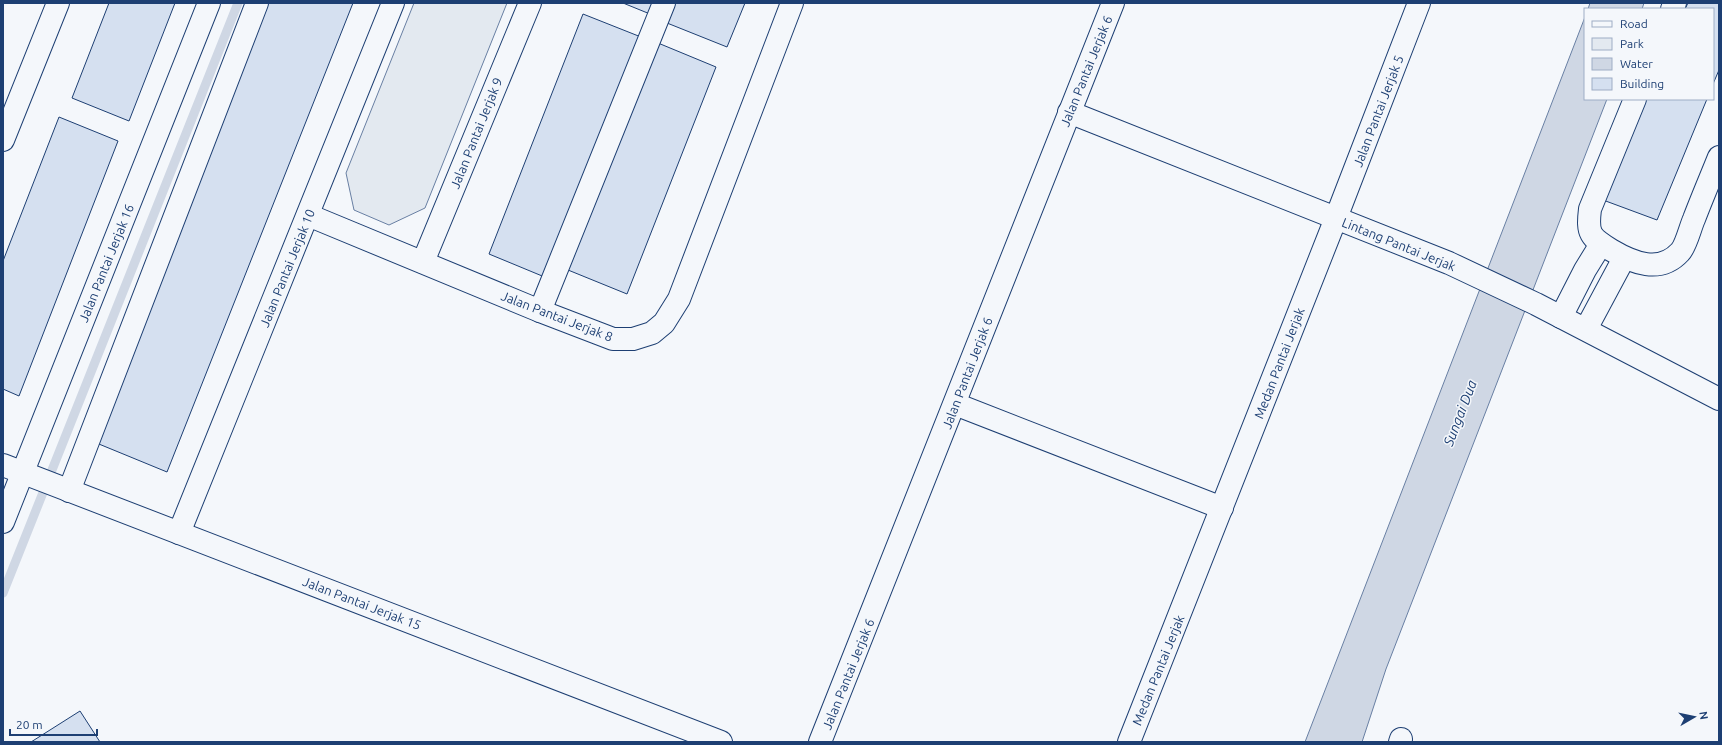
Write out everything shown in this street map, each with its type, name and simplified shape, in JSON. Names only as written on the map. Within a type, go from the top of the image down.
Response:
[{"type":"street","points":[[3,140],[58,3]]},
{"type":"street","name":"Jalan Pantai Jerjak 16","points":[[3,522],[19,472],[209,3]]},
{"type":"street","points":[[65,489],[257,3]]},
{"type":"street","name":"Jalan Pantai Jerjak 10","points":[[179,533],[393,3]]},
{"type":"street","name":"Jalan Pantai Jerjak 9","points":[[423,262],[530,3]]},
{"type":"street","points":[[540,312],[664,3]]},
{"type":"street","name":"Jalan Pantai Jerjak 8","points":[[308,215],[540,312],[613,339],[633,339],[652,333],[664,323],[679,299],[792,3]]},
{"type":"street","name":"Jalan Pantai Jerjak 6","points":[[820,742],[1113,3]]},
{"type":"street","name":"Jalan Pantai Jerjak 5","points":[[1336,218],[1419,3]]},
{"type":"street","points":[[1635,100],[1590,209],[1588,225],[1589,232],[1601,244],[1624,258],[1645,265],[1667,263],[1681,252],[1719,157]]},
{"type":"street","name":"Lintang Pantai Jerjak","points":[[1069,112],[1449,263],[1536,304],[1719,399]]},
{"type":"street","name":"Medan Pantai Jerjak","points":[[1129,742],[1336,218]]},
{"type":"street","points":[[1561,317],[1585,270],[1601,244]]},
{"type":"street","points":[[1586,330],[1624,258]]},
{"type":"street","points":[[955,404],[1222,508]]},
{"type":"street","name":"Jalan Pantai Jerjak 15","points":[[19,472],[721,742]]},
{"type":"green space","points":[[414,3],[507,3],[425,208],[389,225],[354,210],[346,173]]},
{"type":"water","points":[[1590,3],[1644,3],[1642,8],[1588,8]]},
{"type":"water","name":"Sungai Dua","points":[[1584,20],[1584,100],[1607,100],[1386,669],[1362,742],[1305,742]]},
{"type":"building","points":[[109,3],[175,3],[129,121],[72,98]]},
{"type":"building","points":[[268,3],[353,3],[167,472],[94,442]]},
{"type":"building","points":[[623,3],[654,3],[650,14]]},
{"type":"building","points":[[675,3],[745,3],[727,47],[667,23]]},
{"type":"building","points":[[1688,3],[1719,3],[1719,70],[1714,82],[1714,8],[1686,8]]},
{"type":"building","points":[[583,14],[641,37],[547,278],[489,254]]},
{"type":"building","points":[[658,43],[716,67],[627,294],[568,270]]},
{"type":"building","points":[[1646,100],[1707,100],[1657,220],[1603,200]]},
{"type":"building","points":[[59,117],[118,141],[19,396],[3,389],[3,261]]},
{"type":"building","points":[[80,711],[100,742],[31,742]]},
{"type":"waterway","points":[[3,593],[238,3]]}]
